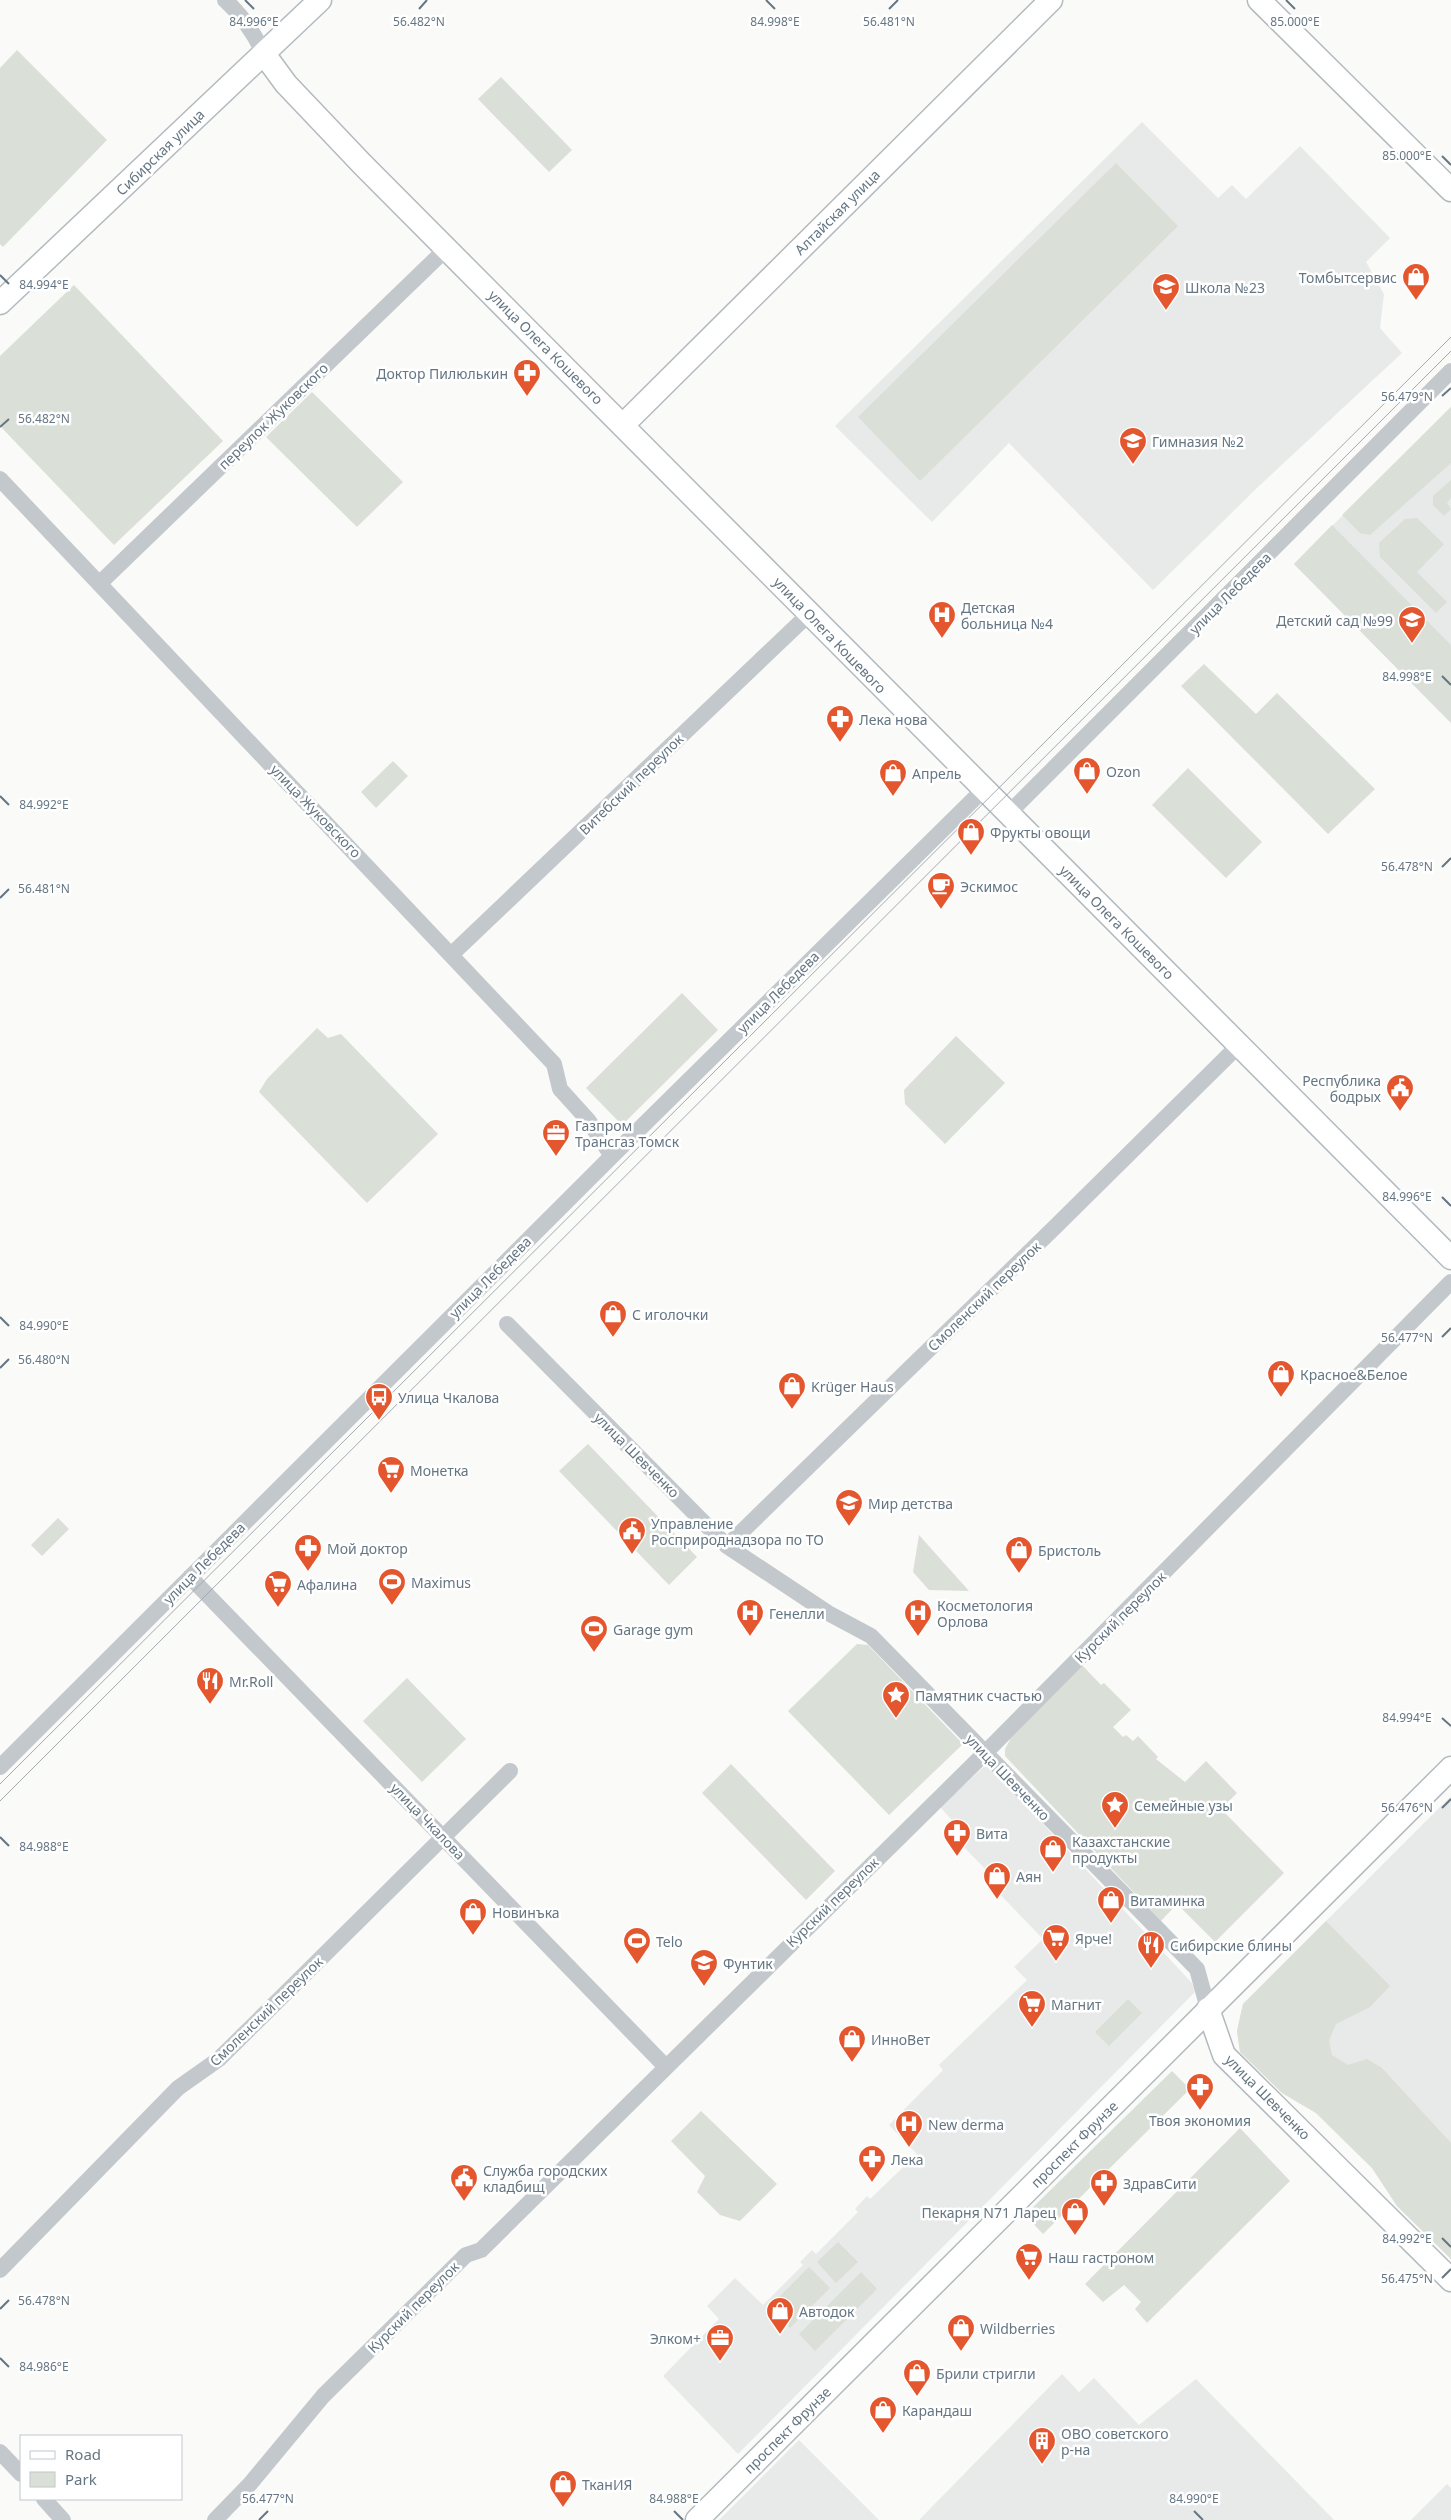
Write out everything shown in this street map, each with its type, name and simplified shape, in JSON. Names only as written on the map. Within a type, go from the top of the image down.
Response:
[{"type":"street","name":"улица Олега Кошевого","points":[[225,0],[239,12],[264,54],[286,84],[624,424],[983,790],[1451,1258]]},
{"type":"street","name":"Сибирская улица","points":[[0,303],[320,0]]},
{"type":"street","name":"Алтайская улица","points":[[624,424],[1051,0]]},
{"type":"street","points":[[1260,0],[1451,190]]},
{"type":"street","name":"переулок Жуковского","points":[[99,584],[447,248]]},
{"type":"street","name":"улица Лебедева","points":[[1008,814],[1451,371]]},
{"type":"street","name":"улица Жуковского","points":[[0,479],[452,954],[554,1064],[560,1089],[588,1120],[612,1156]]},
{"type":"street","name":"Витебский переулок","points":[[452,954],[809,614]]},
{"type":"street","name":"улица Лебедева","points":[[0,1767],[612,1156],[983,790]]},
{"type":"street","name":"Смоленский переулок","points":[[727,1546],[1239,1045]]},
{"type":"street","name":"Курский переулок","points":[[215,2520],[250,2484],[323,2396],[461,2259],[466,2255],[481,2250],[665,2066],[985,1753],[1451,1282]]},
{"type":"street","name":"улица Шевченко","points":[[507,1324],[727,1546],[828,1613],[871,1636],[1197,1969],[1208,2010],[1224,2055],[1451,2280]]},
{"type":"street","name":"улица Чкалова","points":[[190,1577],[665,2066]]},
{"type":"street","name":"проспект Фрунзе","points":[[697,2520],[1451,1768]]},
{"type":"street","name":"Смоленский переулок","points":[[0,2270],[178,2088],[219,2059],[442,1836],[510,1771]]},
{"type":"street","points":[[0,2452],[20,2473]]},
{"type":"street","points":[[45,2500],[63,2520]]},
{"type":"shaded area","name":"Школа №23","points":[[1142,122],[1218,198],[1232,185],[1246,199],[1300,146],[1390,238],[1366,262],[1384,294],[1380,328],[1402,353],[1258,487],[1153,590],[1009,443],[932,522],[835,426]]},
{"type":"shaded area","name":"Детский сад №99","points":[[1451,407],[1451,723],[1294,564]]},
{"type":"shaded area","points":[[987,1764],[1192,1983],[1195,1992],[738,2454],[663,2376],[719,2319],[707,2306],[735,2278],[763,2305],[803,2265],[800,2262],[812,2250],[816,2254],[858,2212],[855,2209],[867,2196],[870,2199],[917,2154],[889,2125],[943,2070],[939,2065],[1027,1980],[1014,1967],[1043,1939],[990,1884],[995,1879],[954,1837],[961,1830],[940,1807]]},
{"type":"shaded area","points":[[1451,1796],[1451,2259],[1397,2206],[1372,2168],[1316,2113],[1282,2093],[1240,2052],[1237,2031],[1243,2004]]},
{"type":"shaded area","points":[[1062,2374],[1079,2392],[1094,2378],[1139,2425],[1196,2379],[1334,2520],[919,2520]]},
{"type":"shaded area","points":[[799,2440],[879,2520],[719,2520]]},
{"type":"shaded area","points":[[1447,2484],[1451,2488],[1451,2520],[1411,2520]]},
{"type":"green space","points":[[17,50],[107,140],[3,247],[0,244],[0,68]]},
{"type":"green space","points":[[501,77],[572,150],[549,172],[478,99]]},
{"type":"green space","points":[[1116,163],[1178,226],[920,481],[858,417]]},
{"type":"green space","points":[[74,285],[223,441],[114,545],[0,426],[0,356]]},
{"type":"green space","points":[[312,392],[403,482],[357,527],[266,437]]},
{"type":"green space","points":[[1451,407],[1451,463],[1370,535],[1360,533],[1342,515]]},
{"type":"green space","points":[[1451,480],[1451,498],[1447,503],[1451,509],[1444,516],[1433,505],[1433,496]]},
{"type":"green space","points":[[1417,518],[1444,544],[1417,572],[1447,602],[1436,613],[1380,557],[1379,543],[1405,519]]},
{"type":"green space","points":[[1332,525],[1451,645],[1451,723],[1294,564]]},
{"type":"green space","points":[[1204,664],[1256,714],[1277,693],[1375,789],[1328,834],[1181,686]]},
{"type":"green space","points":[[393,761],[408,776],[376,808],[361,792]]},
{"type":"green space","points":[[1188,768],[1262,842],[1226,878],[1152,805]]},
{"type":"green space","points":[[682,993],[718,1030],[622,1125],[586,1088]]},
{"type":"green space","points":[[317,1028],[328,1038],[341,1034],[438,1134],[367,1203],[259,1092],[267,1079]]},
{"type":"green space","points":[[956,1036],[1005,1083],[945,1144],[905,1104],[904,1090]]},
{"type":"green space","points":[[588,1444],[697,1557],[669,1585],[559,1471]]},
{"type":"green space","points":[[58,1518],[69,1529],[42,1556],[31,1545]]},
{"type":"green space","points":[[919,1535],[969,1591],[929,1590],[913,1572]]},
{"type":"green space","points":[[857,1644],[868,1645],[963,1744],[889,1815],[788,1711]]},
{"type":"green space","points":[[1082,1665],[1101,1685],[1104,1683],[1131,1710],[1113,1727],[1123,1737],[1126,1735],[1133,1741],[1138,1736],[1158,1757],[1156,1759],[1185,1782],[1206,1761],[1237,1793],[1221,1809],[1284,1873],[1215,1942],[1177,1904],[1161,1921],[1005,1756],[1005,1749],[1011,1738]]},
{"type":"green space","points":[[407,1678],[466,1739],[422,1782],[363,1721]]},
{"type":"green space","points":[[731,1764],[835,1871],[806,1900],[702,1793]]},
{"type":"green space","points":[[1326,1921],[1390,1986],[1370,2007],[1336,2024],[1329,2041],[1332,2055],[1348,2065],[1367,2059],[1382,2068],[1451,2143],[1451,2259],[1397,2206],[1372,2168],[1316,2113],[1282,2093],[1240,2052],[1237,2031],[1243,2004]]},
{"type":"green space","points":[[1128,1999],[1142,2013],[1109,2046],[1095,2032]]},
{"type":"green space","points":[[1172,2071],[1190,2089],[1043,2234],[1025,2215]]},
{"type":"green space","points":[[701,2111],[777,2184],[740,2221],[720,2215],[697,2192],[705,2176],[671,2141]]},
{"type":"green space","points":[[1240,2128],[1290,2181],[1147,2323],[1135,2309],[1141,2302],[1124,2285],[1103,2302],[1085,2284]]},
{"type":"green space","points":[[838,2242],[858,2262],[836,2283],[817,2262]]},
{"type":"green space","points":[[809,2267],[830,2288],[790,2328],[769,2307]]},
{"type":"green space","points":[[861,2272],[877,2289],[815,2351],[799,2334]]},
{"type":"tram line","points":[[0,1784],[1451,337]]},
{"type":"tram line","points":[[0,1801],[1451,351]]},
{"type":"place","name":"Томбытсервис","points":[[1416,301]]},
{"type":"place","name":"Школа №23","points":[[1166,311]]},
{"type":"place","name":"Доктор Пилюлькин","points":[[527,397]]},
{"type":"place","name":"Гимназия №2","points":[[1133,465]]},
{"type":"place","name":"Детская больница №4","points":[[942,639]]},
{"type":"place","name":"Детский сад №99","points":[[1412,644]]},
{"type":"place","name":"Лека нова","points":[[840,743]]},
{"type":"place","name":"Ozon","points":[[1087,795]]},
{"type":"place","name":"Апрель","points":[[893,797]]},
{"type":"place","name":"Фрукты овощи","points":[[971,856]]},
{"type":"place","name":"Эскимос","points":[[941,910]]},
{"type":"place","name":"Республика бодрых","points":[[1400,1112]]},
{"type":"place","name":"Газпром Трансгаз Томск","points":[[556,1157]]},
{"type":"place","name":"С иголочки","points":[[613,1338]]},
{"type":"place","name":"Красное&Белое","points":[[1281,1398]]},
{"type":"place","name":"Krüger Haus","points":[[792,1410]]},
{"type":"place","name":"Улица Чкалова","points":[[379,1421]]},
{"type":"place","name":"Монетка","points":[[391,1494]]},
{"type":"place","name":"Мир детства","points":[[849,1527]]},
{"type":"place","name":"Управление Росприроднадзора по ТО","points":[[632,1555]]},
{"type":"place","name":"Мой доктор","points":[[308,1572]]},
{"type":"place","name":"Бристоль","points":[[1019,1574]]},
{"type":"place","name":"Maximus","points":[[392,1606]]},
{"type":"place","name":"Афалина","points":[[278,1608]]},
{"type":"place","name":"Генелли","points":[[750,1637]]},
{"type":"place","name":"Косметология Орлова","points":[[918,1637]]},
{"type":"place","name":"Garage gym","points":[[594,1653]]},
{"type":"place","name":"Mr.Roll","points":[[210,1705]]},
{"type":"place","name":"Памятник счастью","points":[[896,1719]]},
{"type":"place","name":"Семейные узы","points":[[1115,1829]]},
{"type":"place","name":"Вита","points":[[957,1857]]},
{"type":"place","name":"Казахстанские продукты","points":[[1053,1873]]},
{"type":"place","name":"Аян","points":[[997,1900]]},
{"type":"place","name":"Витаминка","points":[[1111,1924]]},
{"type":"place","name":"Новинъка","points":[[473,1936]]},
{"type":"place","name":"Ярче!","points":[[1056,1962]]},
{"type":"place","name":"Telo","points":[[637,1965]]},
{"type":"place","name":"Сибирские блины","points":[[1151,1969]]},
{"type":"place","name":"Фунтик","points":[[704,1987]]},
{"type":"place","name":"Магнит","points":[[1032,2028]]},
{"type":"place","name":"ИнноВет","points":[[852,2063]]},
{"type":"place","name":"Твоя экономия","points":[[1200,2111]]},
{"type":"place","name":"New derma","points":[[909,2148]]},
{"type":"place","name":"Лека","points":[[872,2183]]},
{"type":"place","name":"Служба городских кладбищ","points":[[464,2202]]},
{"type":"place","name":"ЗдравСити","points":[[1104,2207]]},
{"type":"place","name":"Пекарня N71 Ларец","points":[[1075,2236]]},
{"type":"place","name":"Наш гастроном","points":[[1029,2281]]},
{"type":"place","name":"Автодок","points":[[780,2335]]},
{"type":"place","name":"Wildberries","points":[[961,2352]]},
{"type":"place","name":"Элком+","points":[[720,2362]]},
{"type":"place","name":"Брили стригли","points":[[917,2397]]},
{"type":"place","name":"Карандаш","points":[[883,2434]]},
{"type":"place","name":"ОВО советского р-на","points":[[1042,2465]]},
{"type":"place","name":"ТканИЯ","points":[[563,2508]]}]
